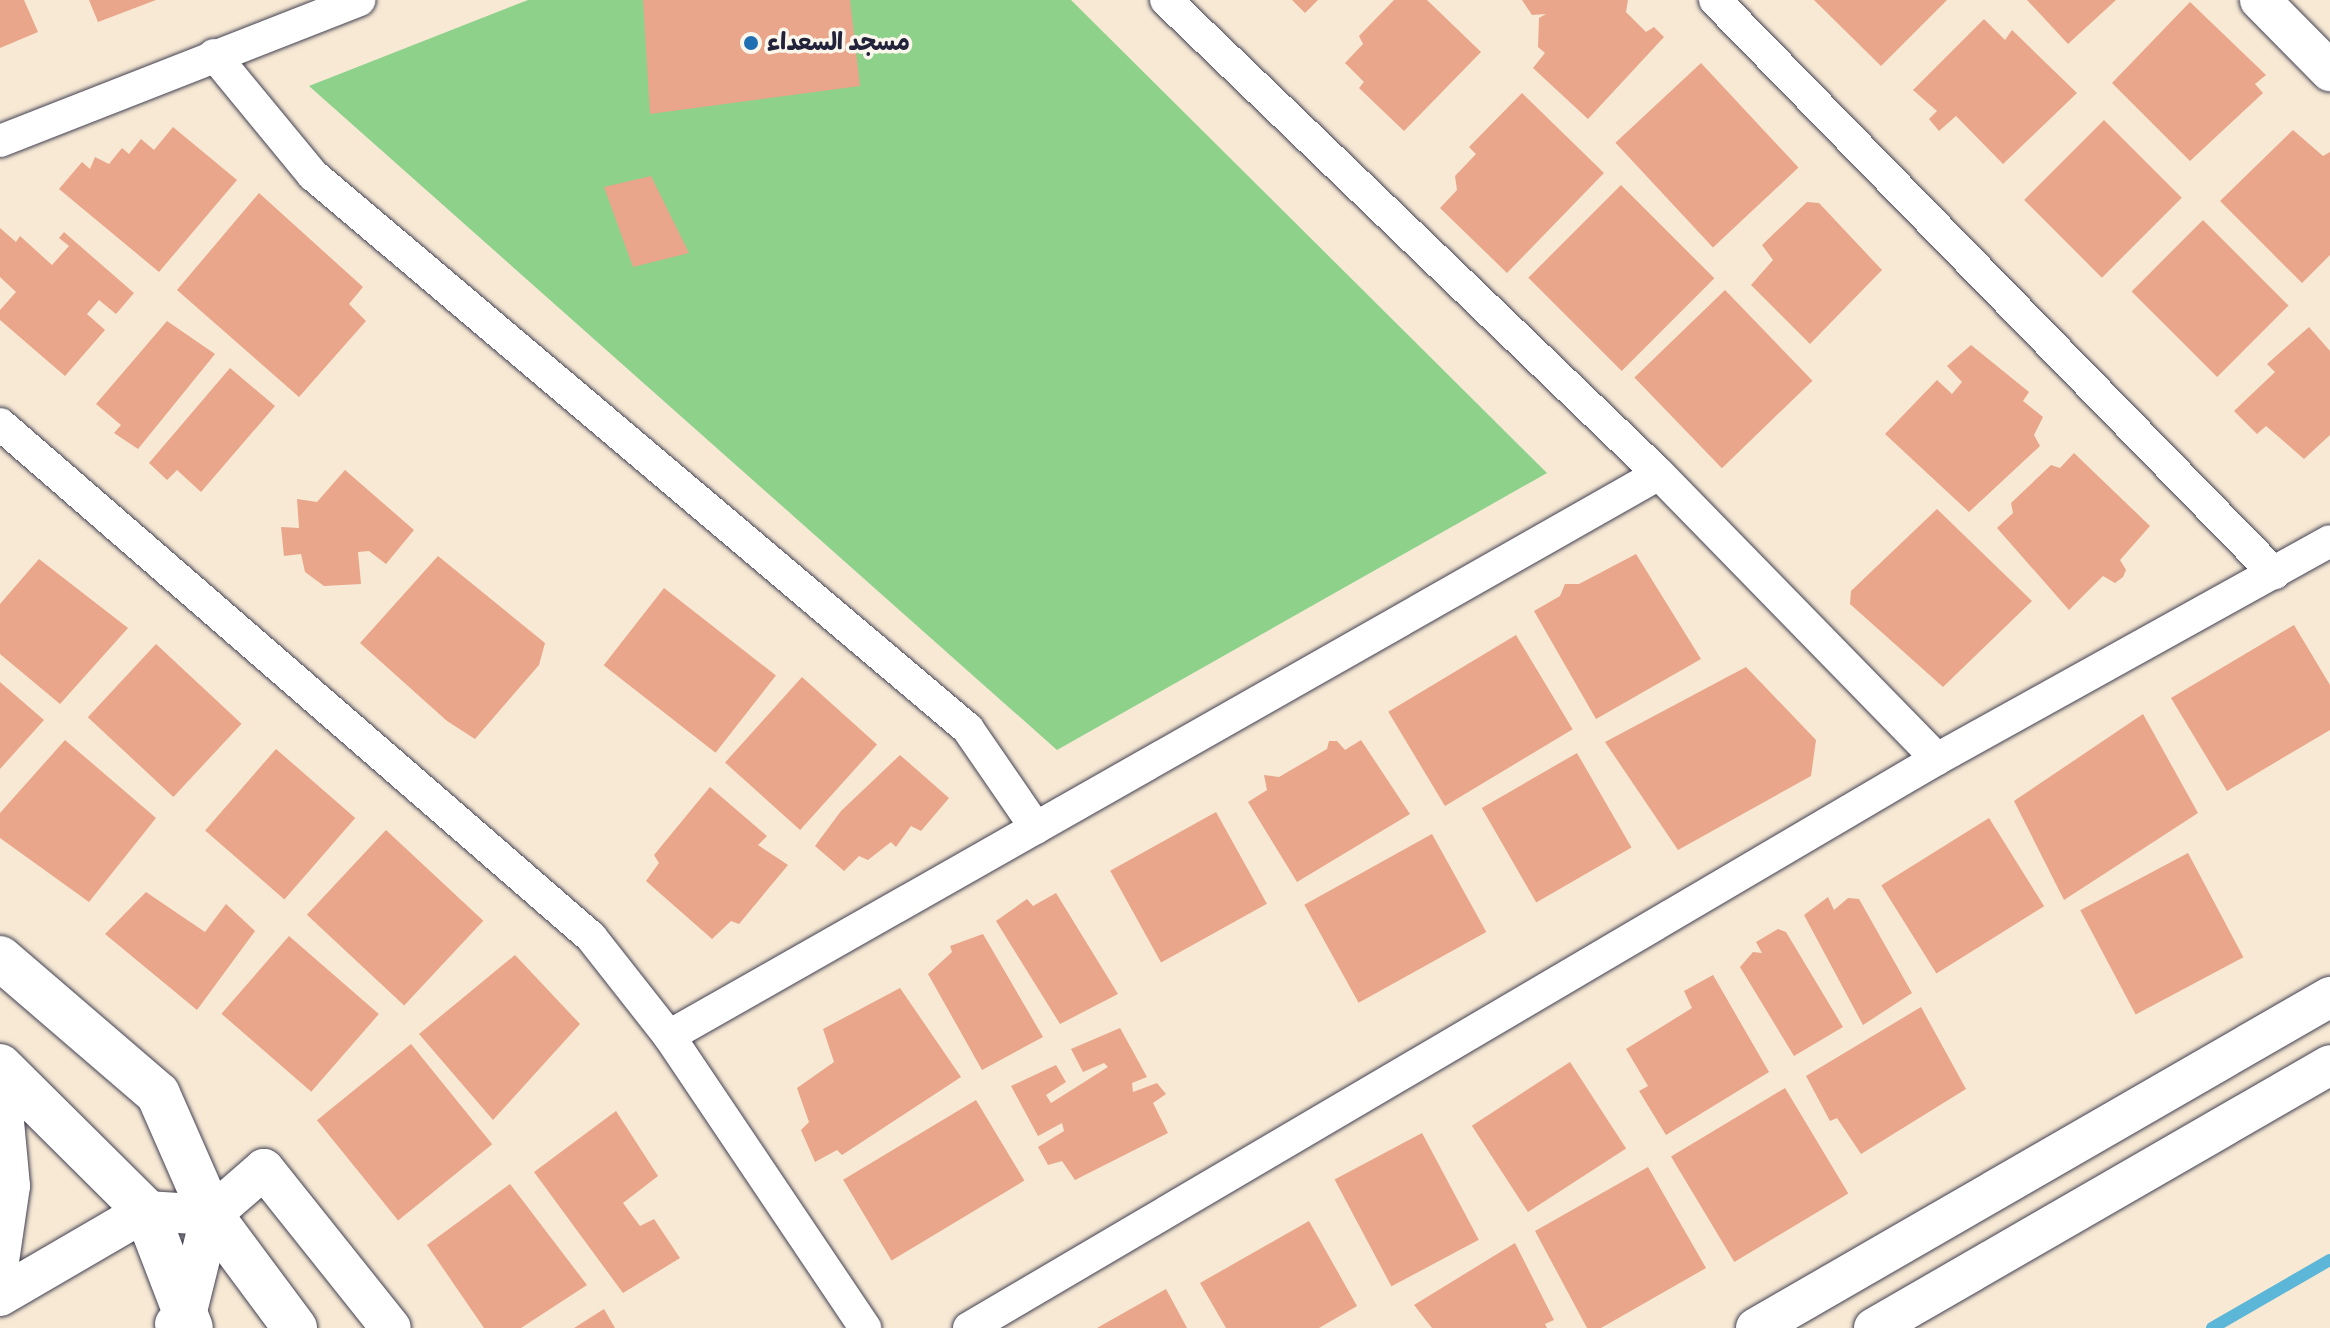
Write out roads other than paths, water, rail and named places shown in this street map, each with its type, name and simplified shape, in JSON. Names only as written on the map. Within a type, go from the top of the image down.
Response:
[{"type":"main road","points":[[0,958],[158,1094],[211,1215],[295,1328]]},
{"type":"main road","points":[[1,1067],[146,1211],[181,1325]]},
{"type":"street","points":[[0,141],[359,0]]},
{"type":"street","points":[[1166,0],[1659,474],[1937,759]]},
{"type":"street","points":[[1715,0],[2274,573]]},
{"type":"street","points":[[2260,0],[2330,71]]},
{"type":"street","points":[[214,55],[313,175],[968,729],[1036,828]]},
{"type":"street","points":[[0,424],[591,937],[669,1036],[865,1328]]},
{"type":"street","points":[[669,1036],[1659,474]]},
{"type":"street","points":[[969,1328],[1937,759],[2330,541]]},
{"type":"street","points":[[1756,1328],[2330,997]]},
{"type":"street","points":[[1874,1328],[2330,1065]]},
{"type":"street","points":[[0,1282],[14,1186],[1,1067]]},
{"type":"street","points":[[181,1325],[211,1215],[264,1169],[391,1328]]},
{"type":"street","points":[[0,1296],[146,1211],[211,1215]]},
{"type":"waterway","points":[[2212,1328],[2330,1260]]},
{"type":"place","name":"مسجد السعداء","points":[[751,43]]}]
